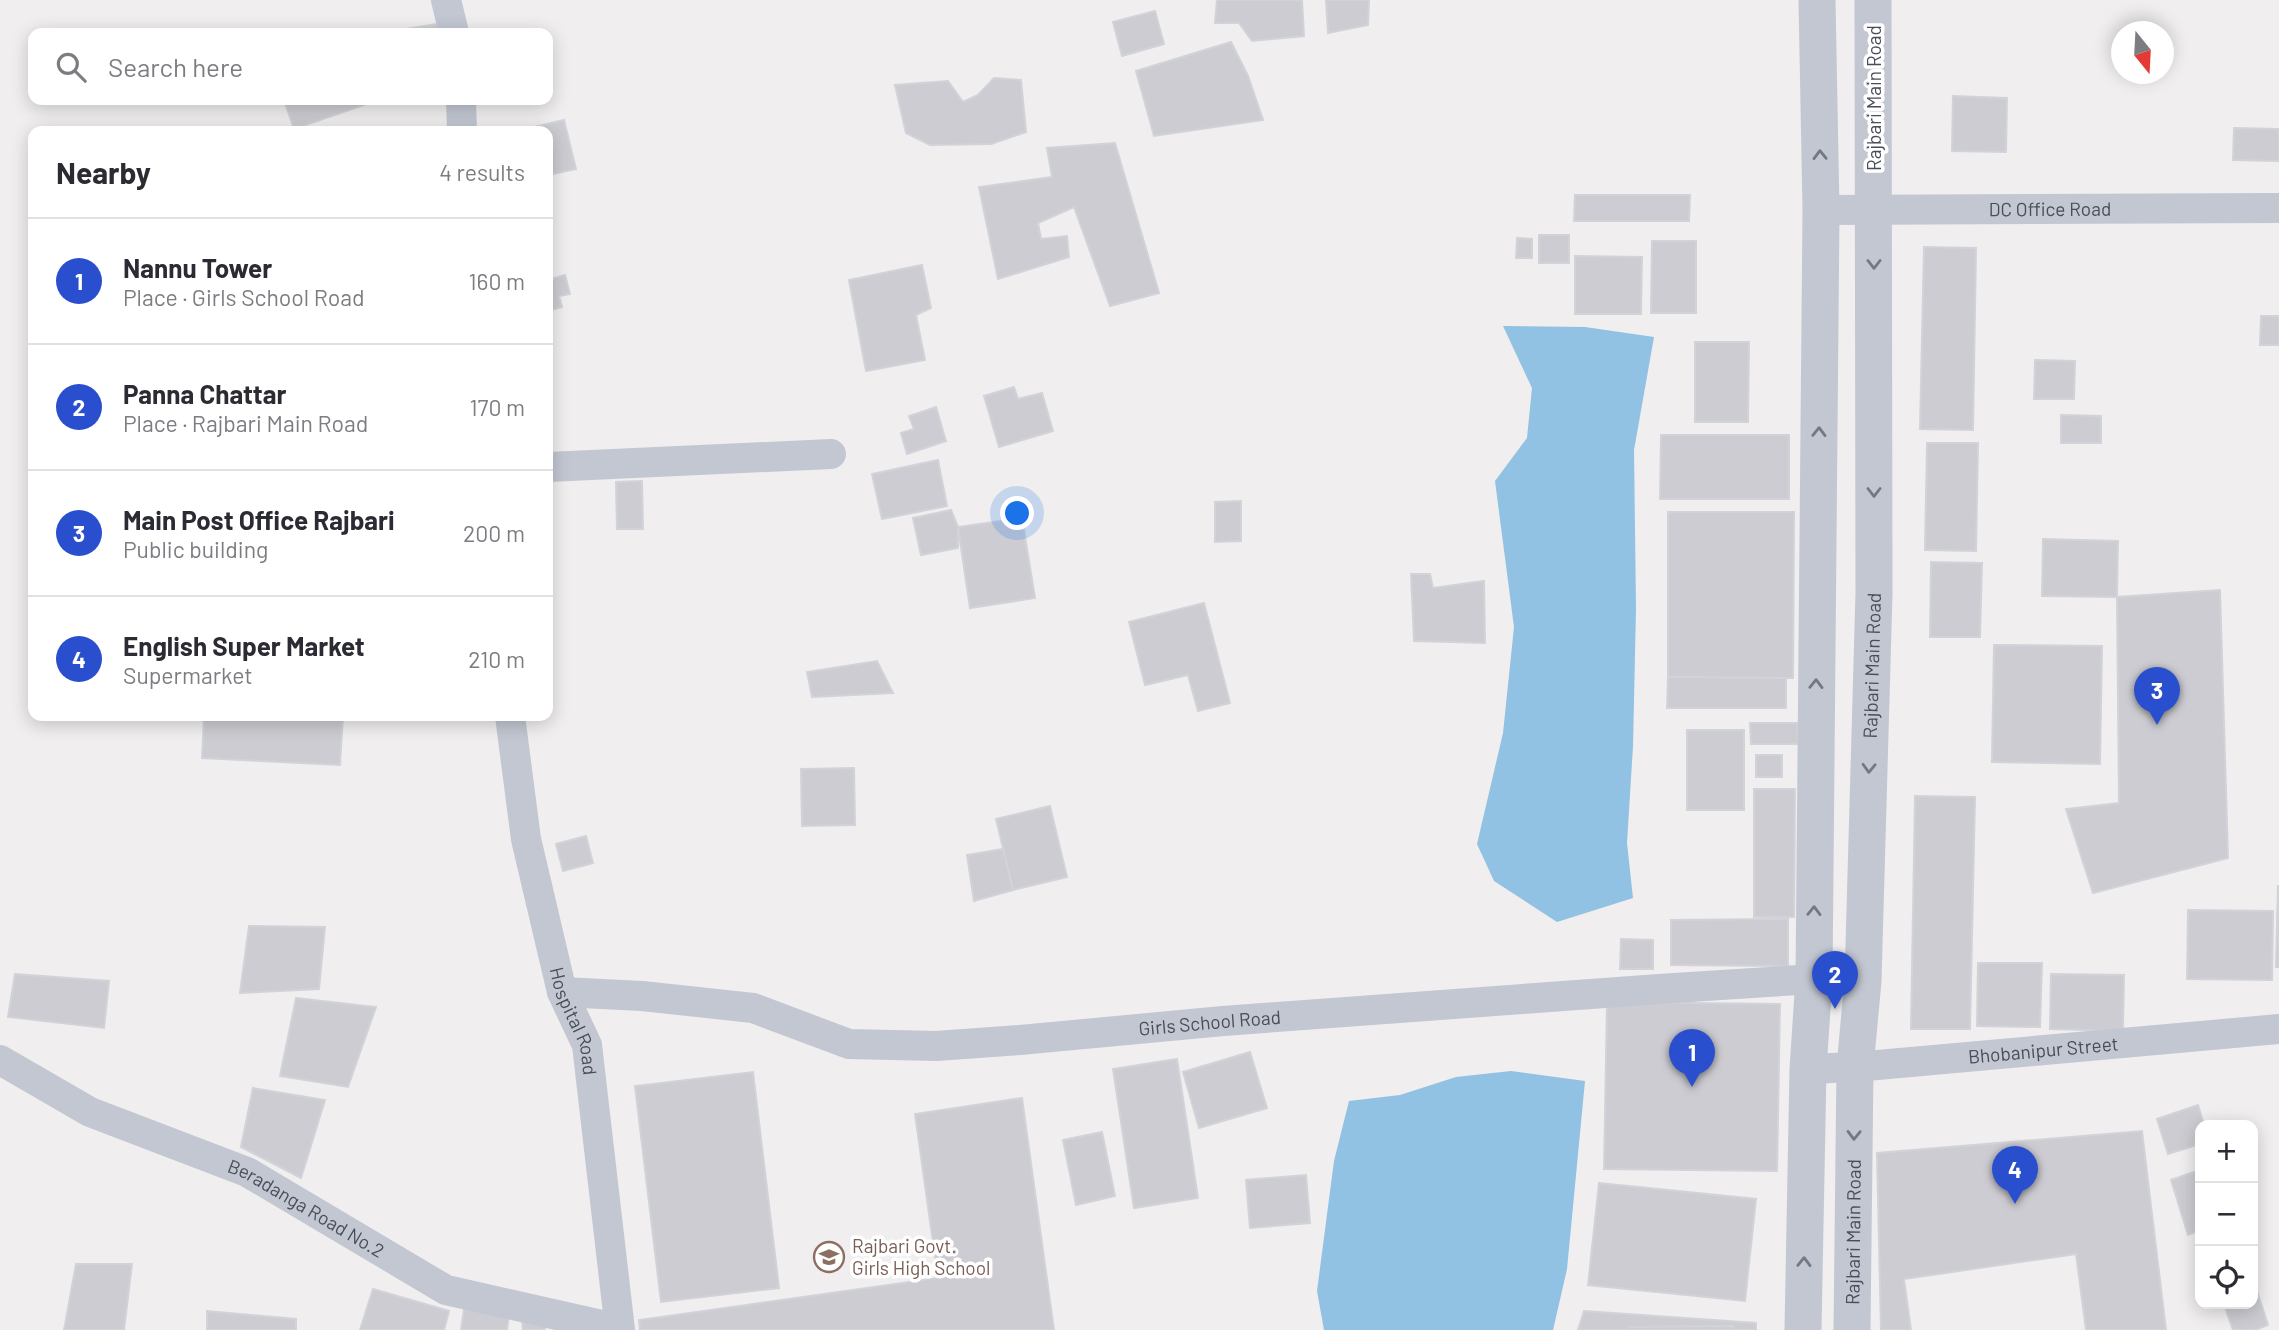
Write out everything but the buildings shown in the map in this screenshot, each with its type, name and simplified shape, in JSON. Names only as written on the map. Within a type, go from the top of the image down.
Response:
[{"type":"street","points":[[446,0],[453,28]]},
{"type":"street","points":[[1803,1330],[1808,1069],[1814,979],[1821,210],[1817,0]]},
{"type":"street","name":"Rajbari Main Road","points":[[1852,1330],[1855,1067],[1863,981],[1874,593],[1873,0]]},
{"type":"street","points":[[461,105],[462,126]]},
{"type":"street","name":"DC Office Road","points":[[1821,210],[2279,208]]},
{"type":"street","points":[[553,467],[831,454]]},
{"type":"street","name":"Hospital Road","points":[[511,721],[526,839],[562,992],[587,1045],[620,1329]]},
{"type":"street","name":"Girls School Road","points":[[562,992],[642,996],[753,1008],[849,1044],[936,1046],[1020,1041],[1236,1020],[1814,979],[1863,981]]},
{"type":"street","name":"Bhobanipur Street","points":[[1808,1069],[2279,1029]]},
{"type":"street","name":"Beradanga Road No.2","points":[[0,1060],[90,1112],[247,1172],[446,1290],[620,1329]]},
{"type":"water","points":[[1503,326],[1585,327],[1654,337],[1634,450],[1636,608],[1633,746],[1627,843],[1633,898],[1557,922],[1494,881],[1477,844],[1503,733],[1514,627],[1495,481],[1527,438],[1532,388]]},
{"type":"water","points":[[1511,1071],[1585,1081],[1567,1269],[1553,1330],[1324,1330],[1317,1291],[1334,1161],[1349,1101],[1400,1095],[1456,1077]]},
{"type":"place","name":"Main Post Office Rajbari","points":[[2157,725]]},
{"type":"place","name":"Panna Chattar","points":[[1835,1009]]},
{"type":"place","name":"Nannu Tower","points":[[1692,1087]]},
{"type":"place","name":"English Super Market","points":[[2015,1204]]},
{"type":"place","name":"Rajbari Govt. Girls High School","points":[[829,1257]]}]
